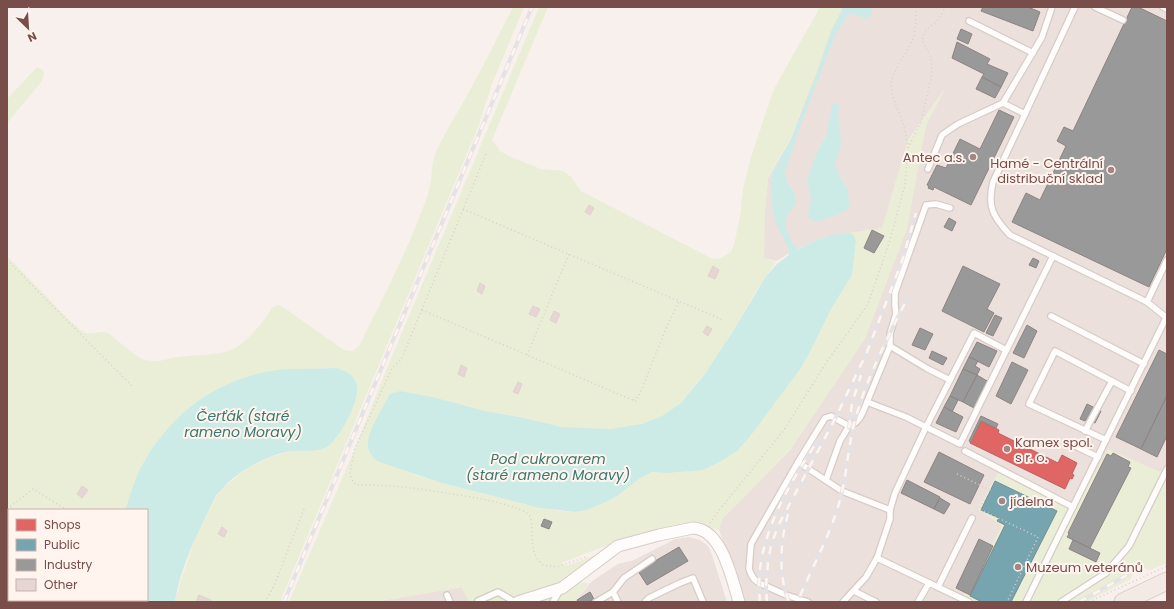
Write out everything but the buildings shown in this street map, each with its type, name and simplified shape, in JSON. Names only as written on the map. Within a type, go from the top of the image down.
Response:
[{"type":"main road","points":[[1123,602],[1167,581]]},
{"type":"street","points":[[516,602],[562,588],[618,546],[659,535],[698,528],[705,531],[715,540],[723,554],[739,602]]},
{"type":"lane","points":[[928,169],[942,136],[958,124],[1003,103],[1042,37],[1052,7]]},
{"type":"lane","points":[[1026,602],[1167,318],[1147,302],[1010,235],[994,216],[990,193],[993,182],[1075,7]]},
{"type":"lane","points":[[1096,7],[1123,20]]},
{"type":"lane","points":[[1163,7],[1167,9]]},
{"type":"lane","points":[[969,21],[1033,53]]},
{"type":"lane","points":[[1003,103],[1025,114]]},
{"type":"lane","points":[[826,480],[840,441],[849,426],[858,420],[890,346],[890,334],[896,314],[895,293],[926,204],[936,204],[950,208]]},
{"type":"lane","points":[[867,402],[926,426],[960,444],[1053,256]]},
{"type":"lane","points":[[1147,302],[1167,260]]},
{"type":"lane","points":[[1051,316],[1144,364]]},
{"type":"lane","points":[[843,602],[866,577],[877,558],[890,520],[890,510],[895,492],[926,426],[974,333],[1006,350]]},
{"type":"lane","points":[[890,346],[928,369],[950,380]]},
{"type":"lane","points":[[1106,440],[1029,404],[1055,351],[1131,391]]},
{"type":"lane","points":[[1085,431],[1112,381]]},
{"type":"lane","points":[[808,602],[786,595],[759,583],[754,579],[750,574],[749,569],[751,544],[825,418],[830,416],[849,426]]},
{"type":"lane","points":[[1071,444],[1098,457]]},
{"type":"lane","points":[[965,451],[1072,507]]},
{"type":"lane","points":[[798,462],[842,491],[890,510]]},
{"type":"lane","points":[[1061,602],[1106,572],[1129,546],[1167,469]]},
{"type":"lane","points":[[938,588],[972,518]]},
{"type":"lane","points":[[877,558],[969,602]]},
{"type":"lane","points":[[596,602],[612,592],[624,578],[652,559]]},
{"type":"lane","points":[[644,602],[680,582],[693,578],[703,602]]},
{"type":"lane","points":[[918,602],[929,583]]},
{"type":"lane","points":[[553,602],[562,588]]},
{"type":"lane","points":[[854,591],[876,602]]},
{"type":"lane","points":[[478,601],[498,592],[516,602]]},
{"type":"lane","points":[[612,592],[618,602]]},
{"type":"lane","points":[[447,595],[450,602]]},
{"type":"path","points":[[705,531],[716,514],[784,430],[826,363],[868,304],[889,243],[904,185],[908,148],[905,128],[891,85],[893,75],[913,39],[916,26],[916,7]]},
{"type":"path","points":[[908,148],[921,122],[932,74],[931,58],[922,40],[926,30],[937,21],[946,7]]},
{"type":"path","points":[[486,154],[401,360],[392,368],[354,451],[350,476],[356,485],[377,485],[424,489],[506,504],[526,512],[531,521],[532,543],[535,556],[543,566],[557,567],[591,555]]},
{"type":"path","points":[[463,209],[723,320]]},
{"type":"path","points":[[527,355],[569,254]]},
{"type":"path","points":[[7,260],[132,386]]},
{"type":"path","points":[[633,400],[638,397],[642,389],[664,333],[679,301]]},
{"type":"path","points":[[422,310],[637,402]]},
{"type":"path","points":[[957,474],[990,490],[979,509],[1038,537],[1007,602]]},
{"type":"path","points":[[7,509],[33,488],[65,509]]},
{"type":"path","points":[[265,602],[274,586],[304,510]]},
{"type":"path","points":[[1089,602],[1167,566]]},
{"type":"shaded area","points":[[844,7],[1167,7],[1167,563],[1149,570],[1138,564],[1130,579],[1086,602],[746,602],[719,530],[722,519],[791,449],[921,149],[926,125],[944,90],[909,139],[883,228],[825,237],[799,248],[776,261],[764,258],[764,218],[768,178],[791,139],[832,27]]},
{"type":"shaded area","points":[[689,537],[700,540],[708,546],[727,602],[575,602],[591,582],[618,564],[634,560],[675,539]]},
{"type":"shaded area","points":[[462,587],[469,602],[373,602]]},
{"type":"green space","points":[[513,7],[524,7],[492,84],[478,127],[280,602],[175,602],[197,533],[220,490],[248,468],[271,457],[292,451],[322,449],[336,438],[346,421],[357,396],[358,388],[356,382],[342,372],[333,368],[284,370],[263,373],[225,386],[191,406],[175,420],[149,453],[125,509],[8,509],[8,601],[70,601],[7,602],[7,256],[79,329],[86,333],[108,333],[131,352],[145,360],[158,361],[178,357],[214,354],[232,349],[247,339],[272,308],[279,305],[344,350],[353,351],[359,346],[413,233],[430,189],[433,162],[436,152],[482,68]]},
{"type":"green space","points":[[539,7],[548,7],[492,140],[500,151],[513,158],[541,169],[563,171],[571,177],[581,191],[711,258],[719,259],[731,252],[734,245],[740,217],[743,189],[751,157],[774,89],[820,7],[844,7],[833,26],[792,136],[768,177],[765,211],[764,258],[776,262],[718,355],[687,396],[681,403],[669,412],[655,419],[625,427],[609,429],[578,429],[474,409],[400,391],[387,399],[370,436],[368,447],[415,475],[540,508],[575,512],[587,510],[606,502],[617,496],[639,479],[652,472],[666,473],[752,434],[801,368],[831,309],[852,275],[856,241],[849,233],[882,228],[907,143],[946,87],[926,125],[907,229],[865,339],[791,449],[722,519],[719,530],[696,524],[668,528],[618,541],[561,563],[566,566],[607,551],[564,582],[589,583],[575,602],[469,602],[462,587],[373,602],[289,602],[354,451],[387,368]]},
{"type":"green space","points":[[37,67],[43,70],[44,74],[42,81],[7,123],[7,99]]},
{"type":"green space","points":[[1108,449],[1167,475],[1167,563],[1149,570],[1138,564],[1130,579],[1086,602],[960,602],[1002,526],[978,509],[999,471],[1075,510]]},
{"type":"water","name":"Pod cukrovarem (staré rameno Moravy)","points":[[843,7],[871,7],[872,13],[868,19],[851,13],[846,17],[834,38],[786,168],[785,175],[788,184],[795,193],[796,204],[789,212],[786,226],[792,242],[798,249],[836,234],[847,233],[853,235],[856,241],[852,275],[831,309],[801,368],[752,434],[737,451],[703,470],[666,473],[652,472],[639,479],[617,496],[606,502],[587,510],[575,512],[540,508],[438,482],[377,461],[370,453],[368,447],[369,436],[390,394],[400,391],[562,427],[610,429],[642,424],[662,416],[681,403],[704,375],[733,331],[766,276],[777,264],[789,255],[788,247],[777,226],[773,213],[771,183],[773,172],[792,137],[820,66],[829,37]]},
{"type":"water","points":[[836,102],[839,106],[838,117],[841,143],[835,165],[839,176],[848,189],[849,206],[846,211],[817,222],[808,217],[811,198],[807,182],[813,161],[826,138],[832,105]]},
{"type":"water","name":"Čerťák (staré rameno Moravy)","points":[[334,368],[348,373],[354,378],[357,385],[357,392],[352,411],[341,431],[334,440],[328,446],[319,450],[292,451],[263,460],[227,483],[213,501],[199,531],[184,566],[175,602],[68,602],[148,601],[148,509],[125,509],[141,467],[169,427],[199,400],[235,381],[256,374],[284,369]]},
{"type":"railway","points":[[284,602],[532,7]]},
{"type":"railway","points":[[767,602],[766,586],[768,562],[771,545],[779,524],[835,419],[867,352],[902,261],[916,213]]},
{"type":"railway","points":[[800,596],[827,536],[840,500],[852,432],[868,381],[907,299]]},
{"type":"railway","points":[[849,428],[852,403],[861,375]]},
{"type":"railway","points":[[760,602],[759,580],[767,537],[784,497],[818,440]]},
{"type":"railway","points":[[788,514],[783,536],[781,558],[783,581],[789,602]]},
{"type":"railway","points":[[1079,602],[1127,575]]},
{"type":"place","name":"Antec a.s.","points":[[973,157]]},
{"type":"place","name":"Hamé - Centrální distribuční sklad","points":[[1111,170]]},
{"type":"place","name":"Kamex spol. s r. o.","points":[[1007,449]]},
{"type":"place","name":"jídelna","points":[[1002,501]]},
{"type":"place","name":"Muzeum veteránů","points":[[1018,567]]}]
